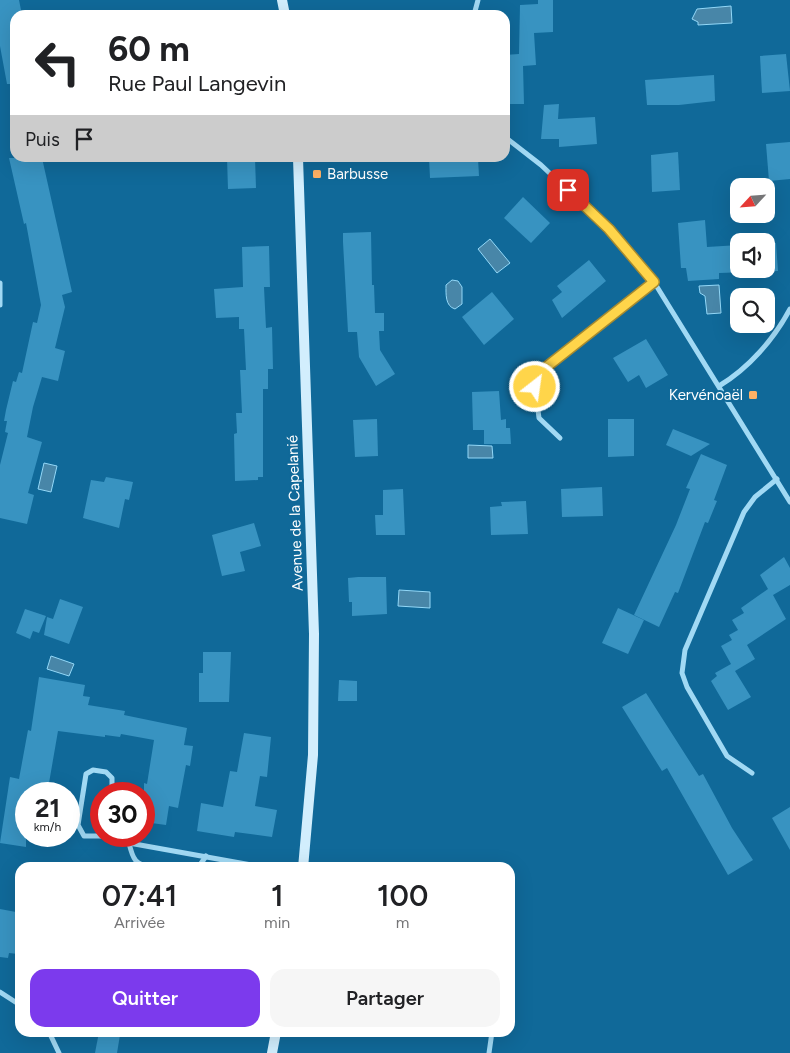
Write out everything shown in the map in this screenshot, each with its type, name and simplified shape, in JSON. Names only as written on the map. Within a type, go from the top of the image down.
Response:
[{"type":"street","points":[[510,141],[541,165],[609,229],[654,282],[790,502]]},
{"type":"street","name":"Avenue de la Capelanié","points":[[298,162],[311,526],[314,703],[313,755],[304,862]]},
{"type":"street","points":[[0,282],[0,305]]},
{"type":"street","points":[[560,438],[538,418],[536,378],[540,372],[654,282]]},
{"type":"street","points":[[719,386],[746,366],[773,336],[790,309]]},
{"type":"street","points":[[752,772],[727,756],[687,687],[682,673],[682,662],[685,650],[744,512],[755,497],[777,479]]},
{"type":"street","points":[[90,836],[84,836],[78,825],[86,774],[93,770],[106,772],[112,778],[112,782]]},
{"type":"street","points":[[130,847],[132,858],[136,862]]},
{"type":"street","points":[[153,847],[237,862]]},
{"type":"street","points":[[202,862],[206,856]]},
{"type":"street","points":[[0,992],[15,1001]]},
{"type":"street","points":[[51,1037],[59,1053]]},
{"type":"street","points":[[272,1053],[275,1037]]},
{"type":"street","points":[[489,1053],[491,1037]]},
{"type":"water","points":[[731,6],[732,23],[698,25],[698,22],[692,19],[697,9]]},
{"type":"water","points":[[490,239],[510,263],[497,273],[478,249]]},
{"type":"water","points":[[452,280],[458,281],[462,287],[462,304],[455,309],[449,305],[446,296],[446,285]]},
{"type":"water","points":[[719,285],[721,313],[707,314],[705,296],[700,293],[699,286]]},
{"type":"water","points":[[468,445],[492,446],[493,458],[468,458]]},
{"type":"water","points":[[44,463],[57,466],[51,492],[38,489]]},
{"type":"water","points":[[399,590],[430,592],[430,608],[398,606]]},
{"type":"water","points":[[51,656],[74,664],[69,676],[47,669]]},
{"type":"building","points":[[0,0],[19,0],[21,10],[10,10],[10,84],[7,84],[0,46]]},
{"type":"building","points":[[538,0],[553,0],[553,32],[534,33],[536,65],[523,66],[524,104],[510,104],[510,55],[519,54],[520,5],[538,4]]},
{"type":"building","points":[[786,54],[790,91],[762,93],[760,56]]},
{"type":"building","points":[[714,75],[715,101],[679,105],[647,105],[645,80]]},
{"type":"building","points":[[559,104],[558,119],[595,117],[597,144],[559,147],[559,139],[541,139],[544,105]]},
{"type":"building","points":[[790,142],[790,179],[775,180],[775,178],[769,178],[766,144]]},
{"type":"building","points":[[678,152],[680,190],[652,192],[651,155]]},
{"type":"building","points":[[9,158],[10,162],[43,162],[72,292],[62,295],[65,307],[55,348],[65,351],[58,381],[42,377],[27,437],[42,442],[28,493],[34,495],[27,524],[0,518],[0,465],[8,433],[5,432],[7,421],[4,421],[6,410],[13,381],[16,382],[19,372],[22,373],[33,322],[37,323],[41,305],[26,223],[24,224]]},
{"type":"building","points":[[227,162],[255,162],[256,188],[228,189]]},
{"type":"building","points":[[429,162],[478,162],[479,176],[430,178]]},
{"type":"building","points":[[523,197],[550,223],[531,243],[504,218]]},
{"type":"building","points":[[705,220],[707,247],[730,246],[730,273],[719,273],[719,279],[688,281],[686,268],[681,268],[678,223]]},
{"type":"building","points":[[371,232],[372,285],[374,285],[375,313],[384,313],[384,331],[379,331],[380,350],[395,374],[376,386],[359,357],[357,332],[348,332],[343,242],[343,233]]},
{"type":"building","points":[[776,243],[778,271],[775,271]]},
{"type":"building","points":[[269,246],[270,287],[264,287],[266,328],[272,327],[273,369],[268,369],[268,389],[263,389],[263,477],[258,477],[258,480],[235,481],[234,434],[237,433],[236,413],[242,413],[240,370],[246,370],[244,329],[239,329],[239,317],[216,318],[214,289],[243,287],[242,247]]},
{"type":"building","points":[[589,260],[606,281],[562,318],[552,300],[562,292],[557,286]]},
{"type":"building","points":[[492,292],[514,319],[484,345],[462,317]]},
{"type":"building","points":[[646,339],[668,375],[646,388],[639,375],[628,382],[613,358]]},
{"type":"building","points":[[499,391],[501,420],[506,419],[506,428],[510,428],[511,444],[484,444],[484,430],[473,430],[472,392]]},
{"type":"building","points":[[377,419],[378,456],[355,457],[353,420]]},
{"type":"building","points":[[608,419],[634,419],[634,456],[608,457]]},
{"type":"building","points":[[673,429],[710,444],[691,456],[666,445]]},
{"type":"building","points":[[701,454],[727,465],[714,500],[717,501],[708,523],[705,522],[678,593],[675,592],[659,627],[634,615],[676,525],[690,489],[686,488]]},
{"type":"building","points":[[106,477],[133,482],[129,500],[125,499],[119,528],[83,518],[91,480],[104,482]]},
{"type":"building","points":[[602,487],[603,516],[562,517],[561,489]]},
{"type":"building","points":[[403,489],[405,535],[376,535],[375,515],[383,515],[383,490]]},
{"type":"building","points":[[526,501],[528,534],[491,535],[490,507],[502,506],[501,502]]},
{"type":"building","points":[[254,523],[261,546],[240,552],[245,571],[222,576],[212,535]]},
{"type":"building","points":[[784,557],[790,568],[790,585],[773,595],[786,619],[747,645],[755,659],[735,671],[751,697],[728,710],[711,681],[717,676],[715,673],[731,664],[721,646],[732,640],[729,635],[738,630],[732,620],[744,613],[741,608],[768,589],[760,575]]},
{"type":"building","points":[[386,577],[387,614],[352,616],[352,602],[349,602],[348,578]]},
{"type":"building","points":[[60,599],[83,607],[69,644],[44,635],[47,617],[53,619]]},
{"type":"building","points":[[618,608],[644,620],[628,654],[602,643]]},
{"type":"building","points":[[25,609],[46,616],[39,633],[33,631],[30,639],[16,633]]},
{"type":"building","points":[[203,652],[231,652],[229,702],[199,702],[199,673],[203,673]]},
{"type":"building","points":[[39,677],[85,685],[83,696],[90,697],[88,705],[125,711],[124,715],[187,728],[184,745],[193,746],[190,766],[186,765],[178,808],[169,806],[166,825],[155,824],[155,782],[147,782],[154,740],[121,734],[120,737],[105,735],[105,737],[58,731],[49,782],[15,782],[15,845],[0,843],[10,777],[19,779],[28,730],[31,731]]},
{"type":"building","points":[[339,680],[357,681],[357,701],[338,701]]},
{"type":"building","points":[[646,693],[699,776],[703,774],[732,828],[753,860],[728,875],[667,768],[662,771],[622,707]]},
{"type":"building","points":[[244,733],[271,737],[267,777],[260,776],[255,806],[277,810],[272,837],[235,832],[234,837],[197,831],[201,803],[223,807],[230,771],[237,772]]},
{"type":"building","points":[[790,807],[790,850],[772,818]]},
{"type":"building","points":[[0,909],[15,912],[15,954],[9,953],[8,958],[0,957]]},
{"type":"building","points":[[98,1037],[120,1037],[117,1053],[95,1053]]},
{"type":"place","name":"Barbusse","points":[[317,174]]},
{"type":"place","name":"Kervénoaël","points":[[753,395]]},
{"type":"route","points":[[535,387],[536,378],[540,372],[654,282],[609,229],[568,190]]}]
